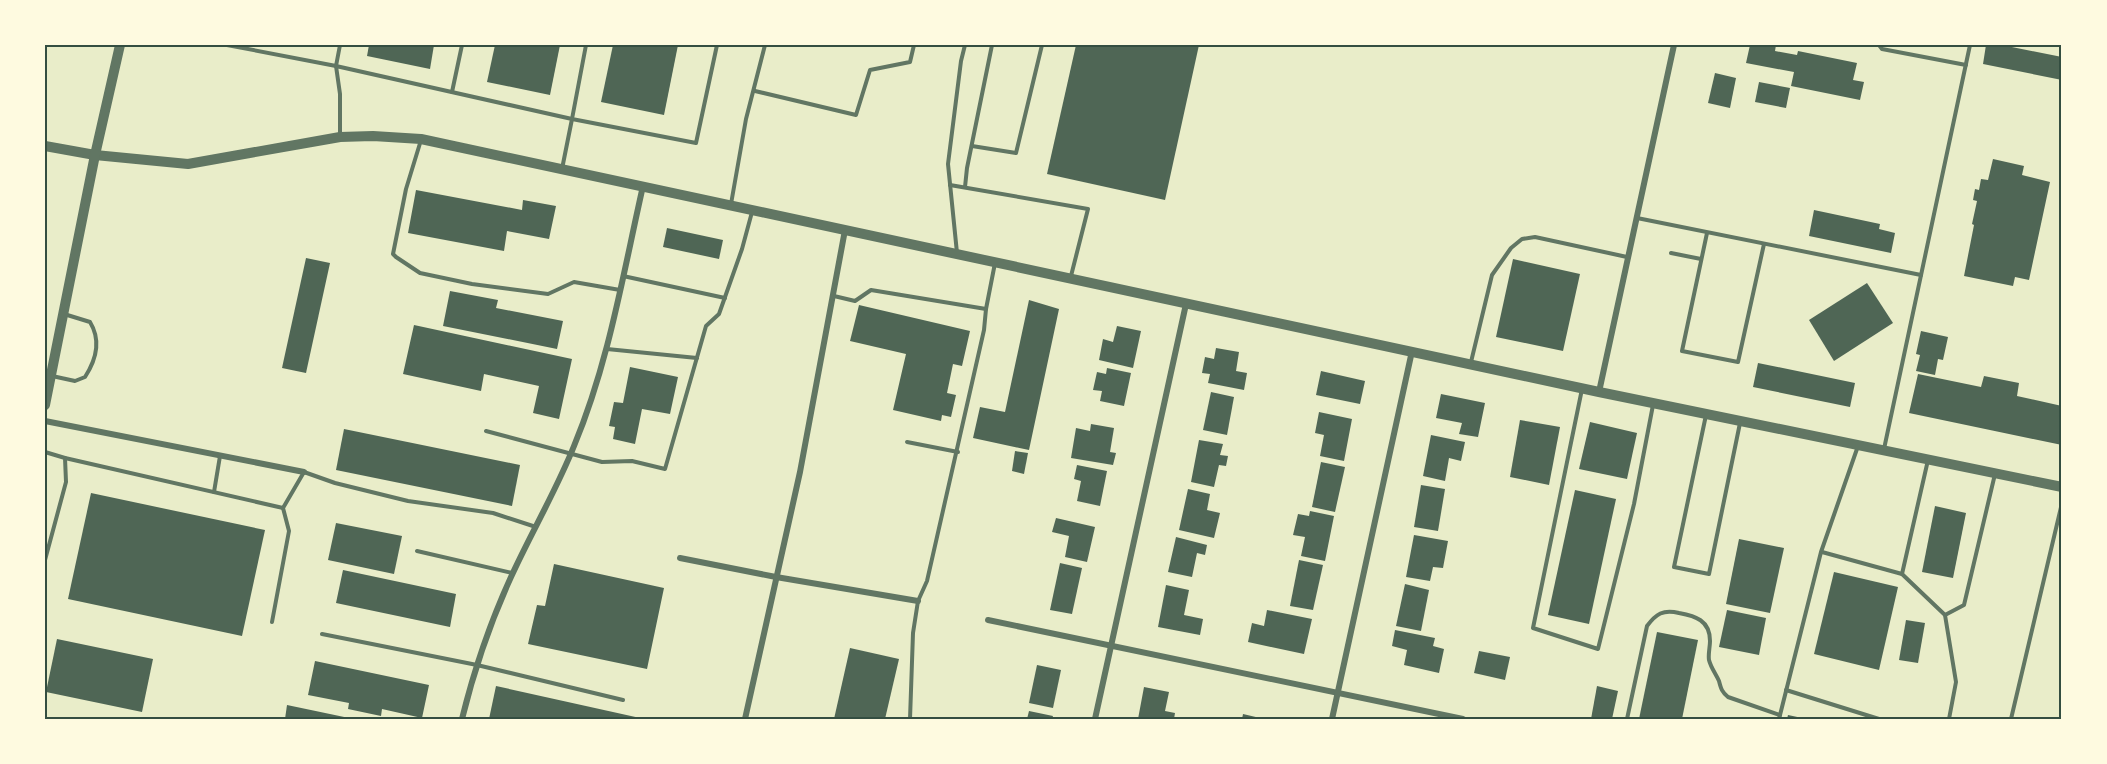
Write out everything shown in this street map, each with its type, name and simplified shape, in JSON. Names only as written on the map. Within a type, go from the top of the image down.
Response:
[{"type":"street","points":[[45,405],[95,155],[120,45]]},
{"type":"street","points":[[1599,392],[1674,45]]},
{"type":"street","points":[[45,146],[95,155],[188,164],[340,137],[373,136],[421,139],[1653,404],[2062,487]]},
{"type":"street","points":[[462,719],[486,637],[513,573],[570,454],[594,395],[607,349],[643,186]]},
{"type":"street","points":[[746,719],[800,472],[846,229]]},
{"type":"street","points":[[1095,719],[1186,304]]},
{"type":"street","points":[[1332,719],[1412,351]]},
{"type":"street","points":[[45,421],[304,472]]},
{"type":"street","points":[[680,558],[776,578],[918,602]]},
{"type":"street","points":[[988,620],[1463,719]]},
{"type":"lane","points":[[227,45],[336,66],[572,119],[696,143],[717,45]]},
{"type":"lane","points":[[340,45],[336,66],[340,94],[340,137]]},
{"type":"lane","points":[[452,92],[462,45]]},
{"type":"lane","points":[[562,169],[586,45]]},
{"type":"lane","points":[[730,205],[746,119],[765,45]]},
{"type":"lane","points":[[755,91],[856,115],[870,70],[910,62],[914,45]]},
{"type":"lane","points":[[957,254],[948,162],[965,45]]},
{"type":"lane","points":[[965,187],[992,45]]},
{"type":"lane","points":[[972,146],[1016,153],[1042,45]]},
{"type":"lane","points":[[1879,45],[1882,49],[1966,65]]},
{"type":"lane","points":[[1884,451],[1971,45]]},
{"type":"lane","points":[[421,139],[404,200],[393,254],[396,257],[420,273],[472,284],[548,294],[574,282],[620,290]]},
{"type":"lane","points":[[950,184],[1088,209],[1071,279]]},
{"type":"lane","points":[[486,431],[602,462],[632,461],[665,470],[706,326],[719,315],[752,210]]},
{"type":"lane","points":[[1637,218],[1922,275]]},
{"type":"lane","points":[[1707,232],[1682,351],[1737,362],[1764,244]]},
{"type":"lane","points":[[1471,364],[1492,275],[1511,248],[1522,239],[1535,237],[1628,258]]},
{"type":"lane","points":[[1671,253],[1701,259]]},
{"type":"lane","points":[[910,719],[913,633],[918,602],[927,581],[958,452],[984,330],[995,262]]},
{"type":"lane","points":[[623,276],[725,298]]},
{"type":"lane","points":[[833,296],[855,301],[872,290],[986,309]]},
{"type":"lane","points":[[51,376],[75,381],[85,377],[95,356],[96,331],[90,322],[64,314]]},
{"type":"lane","points":[[607,349],[697,358]]},
{"type":"lane","points":[[1582,388],[1533,628],[1598,650],[1634,504],[1653,404]]},
{"type":"lane","points":[[1706,414],[1674,567],[1709,574],[1741,421]]},
{"type":"lane","points":[[907,442],[958,452]]},
{"type":"lane","points":[[1627,719],[1647,626],[1656,614],[1671,611],[1697,617],[1707,627],[1710,638],[1710,665],[1716,674],[1722,693],[1779,717],[1821,552],[1859,446]]},
{"type":"lane","points":[[45,452],[283,508]]},
{"type":"lane","points":[[213,492],[220,456]]},
{"type":"lane","points":[[45,561],[66,482],[64,458]]},
{"type":"lane","points":[[1902,574],[1928,460]]},
{"type":"lane","points":[[272,622],[289,531],[283,508],[304,472],[335,483],[408,501],[493,513],[536,527]]},
{"type":"lane","points":[[1945,615],[1964,605],[1995,473]]},
{"type":"lane","points":[[2011,719],[2062,502]]},
{"type":"lane","points":[[417,551],[513,573]]},
{"type":"lane","points":[[1821,552],[1902,574],[1945,615],[1956,682],[1949,719]]},
{"type":"lane","points":[[322,634],[477,665],[623,700]]},
{"type":"lane","points":[[1786,690],[1879,719]]},
{"type":"building","points":[[369,45],[434,45],[430,69],[367,56]]},
{"type":"building","points":[[495,45],[560,45],[550,95],[487,82]]},
{"type":"building","points":[[613,45],[678,45],[664,115],[601,102]]},
{"type":"building","points":[[1076,45],[1199,45],[1165,200],[1047,174]]},
{"type":"building","points":[[1750,45],[1776,45],[1775,51],[1797,55],[1798,51],[1857,63],[1853,80],[1864,82],[1860,100],[1791,86],[1794,72],[1746,63]]},
{"type":"building","points":[[1986,45],[2002,45],[2062,57],[2062,80],[1983,64]]},
{"type":"building","points":[[1715,73],[1736,78],[1730,108],[1708,103]]},
{"type":"building","points":[[1759,82],[1790,88],[1786,108],[1755,102]]},
{"type":"building","points":[[1993,159],[2024,166],[2022,175],[2050,182],[2029,280],[2015,277],[2013,286],[1964,276],[1974,225],[1972,224],[1977,201],[1973,200],[1975,189],[1979,190],[1981,179],[1988,180]]},
{"type":"building","points":[[416,190],[522,210],[523,200],[556,206],[549,239],[507,231],[504,251],[408,233]]},
{"type":"building","points":[[1814,210],[1880,224],[1879,229],[1895,233],[1891,253],[1809,236]]},
{"type":"building","points":[[667,228],[723,240],[719,259],[663,247]]},
{"type":"building","points":[[306,258],[330,263],[306,373],[282,368]]},
{"type":"building","points":[[1513,259],[1580,274],[1563,351],[1496,337]]},
{"type":"building","points":[[1867,283],[1893,323],[1834,361],[1809,320]]},
{"type":"building","points":[[450,291],[498,300],[496,308],[563,321],[557,349],[443,326]]},
{"type":"building","points":[[1029,300],[1059,309],[1029,450],[973,438],[980,407],[1005,412]]},
{"type":"building","points":[[859,305],[970,331],[962,366],[953,364],[947,393],[956,395],[951,417],[942,415],[941,421],[893,410],[906,354],[850,341]]},
{"type":"building","points":[[414,325],[572,359],[559,419],[533,413],[539,386],[484,374],[481,391],[403,374]]},
{"type":"building","points":[[1117,326],[1141,331],[1133,368],[1099,360],[1103,339],[1113,342]]},
{"type":"building","points":[[1921,331],[1948,337],[1943,360],[1938,359],[1935,375],[1916,371],[1920,355],[1916,354]]},
{"type":"building","points":[[1216,348],[1239,352],[1236,371],[1247,373],[1244,390],[1208,383],[1210,374],[1202,373],[1205,357],[1214,359]]},
{"type":"building","points":[[1758,363],[1855,383],[1850,407],[1753,387]]},
{"type":"building","points":[[630,367],[678,377],[670,414],[642,409],[635,444],[613,439],[615,427],[609,426],[614,402],[623,403]]},
{"type":"building","points":[[1107,368],[1131,373],[1124,406],[1100,401],[1102,391],[1093,390],[1097,372],[1106,374]]},
{"type":"building","points":[[1321,371],[1365,381],[1360,404],[1316,395]]},
{"type":"building","points":[[1918,374],[1981,387],[1984,376],[2019,383],[2017,396],[2062,406],[2062,445],[1909,413]]},
{"type":"building","points":[[1211,392],[1234,397],[1227,435],[1203,430]]},
{"type":"building","points":[[1441,394],[1485,403],[1478,437],[1459,434],[1462,423],[1436,418]]},
{"type":"building","points":[[1319,412],[1352,419],[1344,461],[1320,456],[1324,435],[1315,433]]},
{"type":"building","points":[[1520,420],[1560,427],[1549,485],[1510,477]]},
{"type":"building","points":[[1590,422],[1637,433],[1627,479],[1579,469]]},
{"type":"building","points":[[1091,424],[1114,428],[1110,452],[1116,453],[1113,465],[1071,458],[1076,428],[1090,431]]},
{"type":"building","points":[[344,429],[520,465],[512,506],[336,470]]},
{"type":"building","points":[[1431,435],[1465,442],[1461,461],[1449,458],[1445,481],[1423,476]]},
{"type":"building","points":[[1199,440],[1223,444],[1220,455],[1228,456],[1226,466],[1219,465],[1214,487],[1191,482]]},
{"type":"building","points":[[1015,451],[1028,453],[1024,474],[1012,471]]},
{"type":"building","points":[[1321,462],[1345,467],[1335,512],[1312,507]]},
{"type":"building","points":[[1077,465],[1107,471],[1100,506],[1077,501],[1081,481],[1074,479]]},
{"type":"building","points":[[1421,485],[1445,489],[1438,531],[1414,527]]},
{"type":"building","points":[[1188,489],[1210,494],[1207,510],[1220,513],[1214,538],[1179,530]]},
{"type":"building","points":[[1575,490],[1616,499],[1589,624],[1548,615]]},
{"type":"building","points":[[91,493],[265,530],[242,636],[68,599]]},
{"type":"building","points":[[1935,506],[1966,513],[1953,578],[1922,572]]},
{"type":"building","points":[[1310,511],[1334,516],[1325,561],[1301,556],[1305,537],[1293,535],[1298,514],[1309,516]]},
{"type":"building","points":[[1056,518],[1095,527],[1087,562],[1065,557],[1069,536],[1052,532]]},
{"type":"building","points":[[336,523],[402,536],[394,574],[328,560]]},
{"type":"building","points":[[1414,535],[1448,541],[1443,568],[1433,567],[1430,581],[1406,577]]},
{"type":"building","points":[[1176,537],[1207,545],[1205,555],[1197,553],[1192,577],[1168,572]]},
{"type":"building","points":[[1739,539],[1784,548],[1770,613],[1726,604]]},
{"type":"building","points":[[1299,560],[1323,565],[1313,610],[1290,606]]},
{"type":"building","points":[[1060,563],[1082,568],[1072,614],[1050,610]]},
{"type":"building","points":[[554,564],[664,588],[647,669],[528,644],[537,605],[545,606]]},
{"type":"building","points":[[343,570],[456,594],[450,627],[336,603]]},
{"type":"building","points":[[1834,572],[1898,587],[1879,670],[1814,654]]},
{"type":"building","points":[[1405,584],[1429,590],[1421,631],[1396,626]]},
{"type":"building","points":[[1166,585],[1189,590],[1184,615],[1203,619],[1200,635],[1158,627]]},
{"type":"building","points":[[1267,610],[1312,619],[1304,654],[1248,642],[1252,623],[1264,626]]},
{"type":"building","points":[[1727,610],[1766,618],[1759,655],[1719,647]]},
{"type":"building","points":[[1906,620],[1925,623],[1918,663],[1899,660]]},
{"type":"building","points":[[1395,630],[1435,638],[1433,646],[1444,649],[1439,673],[1404,665],[1407,650],[1392,646]]},
{"type":"building","points":[[1657,632],[1698,640],[1682,719],[1639,719]]},
{"type":"building","points":[[57,639],[153,659],[142,712],[46,692]]},
{"type":"building","points":[[850,648],[899,659],[885,719],[834,719]]},
{"type":"building","points":[[1479,651],[1510,657],[1505,680],[1474,673]]},
{"type":"building","points":[[315,661],[429,685],[422,718],[382,709],[381,716],[348,709],[349,703],[308,695]]},
{"type":"building","points":[[1037,665],[1061,670],[1053,708],[1029,703]]},
{"type":"building","points":[[496,686],[640,718],[640,719],[489,719]]},
{"type":"building","points":[[1597,686],[1618,691],[1612,719],[1591,719]]},
{"type":"building","points":[[1144,687],[1169,692],[1165,711],[1175,713],[1174,719],[1138,719]]},
{"type":"building","points":[[287,705],[349,718],[349,719],[285,719]]},
{"type":"building","points":[[1029,711],[1053,716],[1052,719],[1027,719]]},
{"type":"building","points":[[1243,714],[1260,718],[1260,719],[1242,719]]},
{"type":"building","points":[[1788,715],[1802,718],[1802,719],[1787,719]]}]
